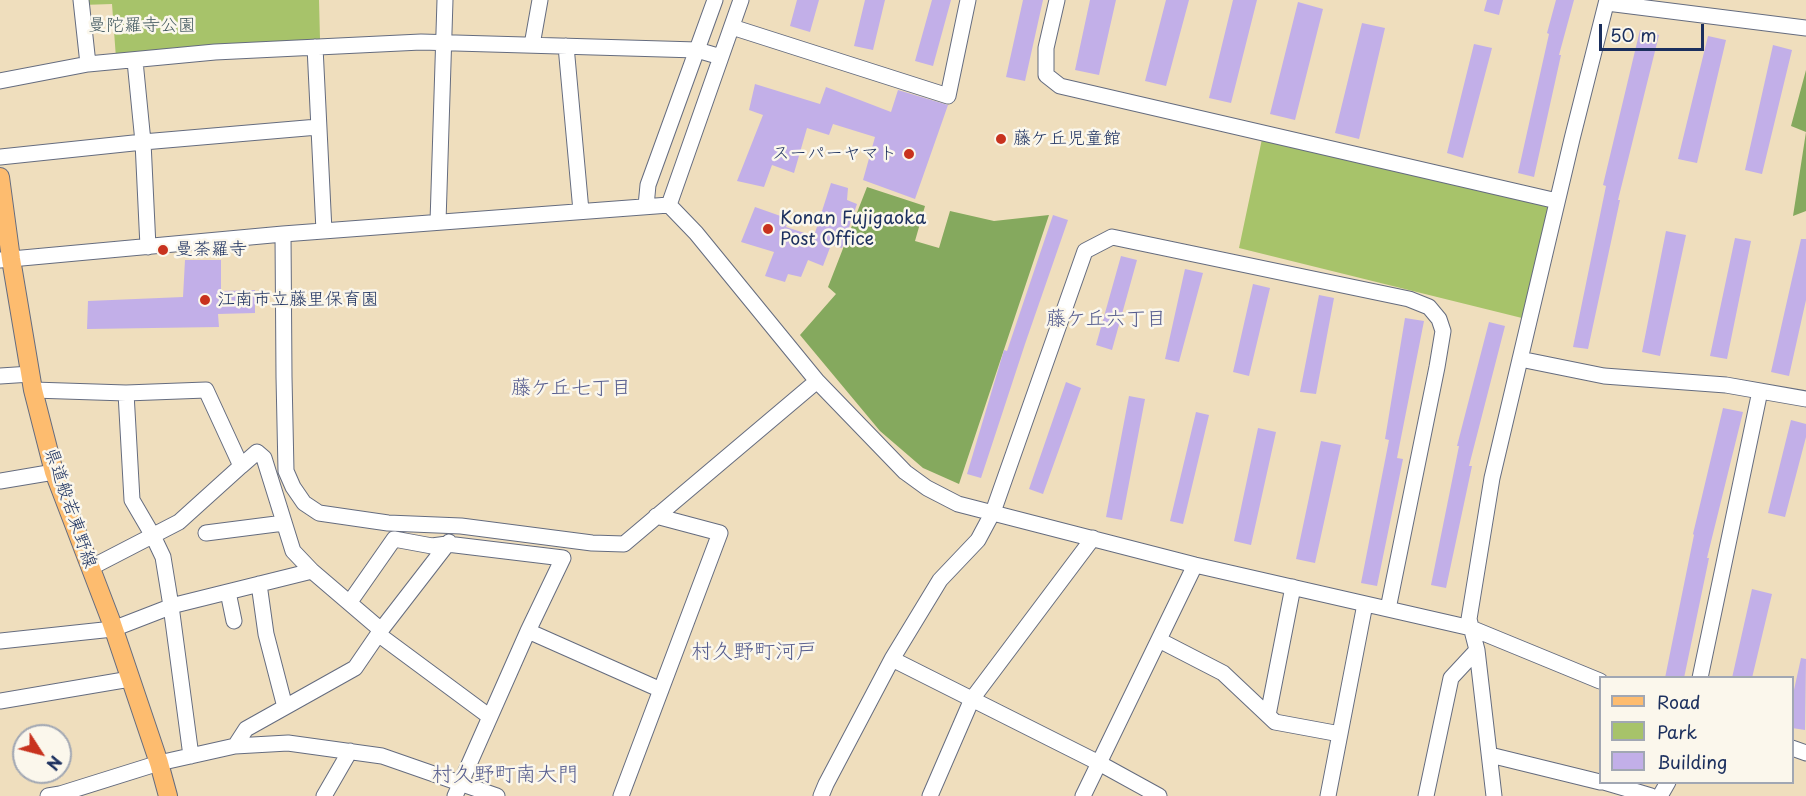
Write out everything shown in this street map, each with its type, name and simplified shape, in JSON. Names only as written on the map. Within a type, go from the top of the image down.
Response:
[{"type":"main road","name":"県道般若東野線","points":[[0,177],[5,259],[54,472],[113,629],[168,796]]},
{"type":"street","points":[[81,0],[88,63]]},
{"type":"street","points":[[438,222],[444,0]]},
{"type":"street","points":[[532,45],[540,0]]},
{"type":"street","points":[[669,205],[707,53],[715,0]]},
{"type":"street","points":[[646,206],[648,185],[707,53],[732,27],[741,0]]},
{"type":"street","points":[[732,27],[948,96],[968,0]]},
{"type":"street","points":[[1057,0],[1046,48],[1046,75],[1060,86],[1557,201]]},
{"type":"street","points":[[1494,796],[1477,650],[1469,619],[1492,478],[1607,1],[1806,28]]},
{"type":"street","points":[[0,81],[88,63],[215,52],[315,47],[444,42],[707,53]]},
{"type":"street","points":[[566,46],[581,211]]},
{"type":"street","points":[[315,47],[324,231]]},
{"type":"street","points":[[135,60],[143,142],[148,247]]},
{"type":"street","points":[[0,157],[318,127]]},
{"type":"street","points":[[5,259],[283,234],[669,205],[696,233],[817,381],[905,472],[927,488],[958,504],[1195,565],[1471,628],[1599,681]]},
{"type":"street","points":[[283,234],[286,471],[304,503],[319,513],[388,523],[460,526],[592,543],[624,543],[817,381]]},
{"type":"street","points":[[821,796],[892,659],[940,580],[978,540],[993,512],[1084,251],[1112,237],[1409,299],[1429,307],[1439,319],[1443,331],[1437,367],[1388,609]]},
{"type":"street","points":[[1520,359],[1604,376],[1726,385],[1806,399]]},
{"type":"street","points":[[0,376],[126,393],[206,390],[241,466]]},
{"type":"street","points":[[1700,676],[1760,391]]},
{"type":"street","points":[[126,393],[132,500],[163,557],[191,756]]},
{"type":"street","points":[[90,568],[179,522],[257,452],[264,458],[293,551],[382,634],[490,717]]},
{"type":"street","points":[[0,481],[54,472]]},
{"type":"street","points":[[621,796],[720,533],[656,516]]},
{"type":"street","points":[[206,532],[284,523]]},
{"type":"street","points":[[235,746],[246,729],[355,668],[460,526]]},
{"type":"street","points":[[930,796],[972,699],[1093,538]]},
{"type":"street","points":[[351,599],[394,539],[432,546],[447,544],[563,558],[457,790]]},
{"type":"street","points":[[1083,796],[1195,565]]},
{"type":"street","points":[[0,641],[113,629],[171,606],[312,571]]},
{"type":"street","points":[[259,584],[266,634],[285,707]]},
{"type":"street","points":[[1268,715],[1293,587]]},
{"type":"street","points":[[228,592],[234,621]]},
{"type":"street","points":[[1328,796],[1365,604]]},
{"type":"street","points":[[528,631],[661,690]]},
{"type":"street","points":[[1159,640],[1223,673],[1275,722],[1340,734]]},
{"type":"street","points":[[1426,796],[1451,678],[1477,650]]},
{"type":"street","points":[[892,659],[1099,763],[1159,796]]},
{"type":"street","points":[[0,701],[130,679]]},
{"type":"street","points":[[48,796],[159,763],[235,746],[288,743],[382,756],[457,790],[497,796]]},
{"type":"street","points":[[324,796],[350,751]]},
{"type":"street","points":[[1490,754],[1599,781]]},
{"type":"street","points":[[1608,784],[1651,796]]},
{"type":"green space","name":"曼陀羅寺公園","points":[[81,0],[319,0],[320,39],[171,48],[116,58],[112,4],[82,5]]},
{"type":"green space","points":[[1806,70],[1806,132],[1791,126]]},
{"type":"green space","points":[[1806,132],[1806,211],[1793,216]]},
{"type":"green space","points":[[1262,139],[1553,205],[1522,318],[1239,248]]},
{"type":"green space","points":[[867,187],[925,206],[915,241],[939,248],[950,211],[994,221],[1049,215],[959,484],[923,468],[880,431],[800,335],[836,294],[828,287]]},
{"type":"building","points":[[797,0],[819,0],[810,32],[790,26]]},
{"type":"building","points":[[865,0],[885,0],[873,50],[854,46]]},
{"type":"building","points":[[932,0],[951,0],[933,66],[915,61]]},
{"type":"building","points":[[1023,0],[1043,0],[1025,81],[1006,77]]},
{"type":"building","points":[[1090,0],[1116,0],[1099,75],[1075,70]]},
{"type":"building","points":[[1166,0],[1189,0],[1166,86],[1145,81]]},
{"type":"building","points":[[1233,0],[1257,0],[1231,103],[1209,98]]},
{"type":"building","points":[[1487,0],[1503,0],[1499,15],[1484,11]]},
{"type":"building","points":[[1556,0],[1574,0],[1559,55],[1561,55],[1534,177],[1518,173]]},
{"type":"building","points":[[1298,2],[1323,9],[1295,120],[1270,114]]},
{"type":"building","points":[[1362,23],[1385,28],[1359,139],[1335,133]]},
{"type":"building","points":[[1640,30],[1659,35],[1618,200],[1620,200],[1588,349],[1573,347],[1606,186],[1603,185]]},
{"type":"building","points":[[1708,36],[1726,40],[1697,163],[1678,159]]},
{"type":"building","points":[[1474,44],[1492,48],[1463,158],[1447,153]]},
{"type":"building","points":[[1773,45],[1792,50],[1762,174],[1745,170]]},
{"type":"building","points":[[755,84],[820,104],[826,87],[891,112],[898,90],[948,105],[915,199],[863,180],[875,137],[833,124],[829,135],[807,128],[794,173],[772,165],[764,187],[737,181],[763,115],[749,110]]},
{"type":"building","points":[[831,183],[848,188],[847,200],[857,204],[842,248],[831,245],[823,266],[808,260],[801,277],[788,274],[785,282],[765,276],[774,252],[741,242],[755,207],[789,219],[786,227],[814,236]]},
{"type":"building","points":[[1053,215],[1068,220],[981,478],[967,474],[1004,350],[1007,351]]},
{"type":"building","points":[[1666,231],[1686,235],[1660,356],[1642,352]]},
{"type":"building","points":[[1735,238],[1751,241],[1727,359],[1710,356]]},
{"type":"building","points":[[1801,239],[1806,239],[1806,300],[1789,376],[1771,372]]},
{"type":"building","points":[[1121,256],[1137,260],[1112,350],[1096,345]]},
{"type":"building","points":[[185,260],[221,260],[221,291],[255,290],[255,313],[218,314],[219,327],[87,329],[88,301],[183,297]]},
{"type":"building","points":[[1185,269],[1203,273],[1179,362],[1165,359]]},
{"type":"building","points":[[1253,284],[1270,288],[1249,376],[1233,372]]},
{"type":"building","points":[[1319,295],[1334,298],[1316,394],[1300,392]]},
{"type":"building","points":[[1405,318],[1424,321],[1397,458],[1403,459],[1377,586],[1361,583],[1389,440],[1385,439]]},
{"type":"building","points":[[1489,322],[1505,326],[1469,466],[1472,466],[1446,588],[1431,585],[1459,446],[1457,446]]},
{"type":"building","points":[[1066,382],[1081,388],[1043,494],[1029,489]]},
{"type":"building","points":[[1129,396],[1145,399],[1122,520],[1106,517]]},
{"type":"building","points":[[1723,408],[1743,412],[1707,558],[1709,558],[1684,676],[1665,676],[1694,535]]},
{"type":"building","points":[[1196,412],[1209,415],[1183,524],[1170,521]]},
{"type":"building","points":[[1791,420],[1806,424],[1806,437],[1785,517],[1768,513]]},
{"type":"building","points":[[1258,428],[1276,432],[1251,545],[1234,541]]},
{"type":"building","points":[[1321,441],[1341,445],[1315,563],[1296,559]]},
{"type":"building","points":[[1752,589],[1772,594],[1752,676],[1732,676]]},
{"type":"building","points":[[1801,658],[1806,659],[1805,730],[1794,728],[1794,690]]},
{"type":"place","name":"藤ケ丘児童館","points":[[1001,139]]},
{"type":"place","name":"スーパーヤマト","points":[[909,154]]},
{"type":"place","name":"Konan Fujigaoka Post Office","points":[[768,229]]},
{"type":"place","name":"曼荼羅寺","points":[[163,250]]},
{"type":"place","name":"江南市立藤里保育園","points":[[205,300]]},
{"type":"district","name":"藤ケ丘六丁目","points":[[1106,319]]},
{"type":"district","name":"藤ケ丘七丁目","points":[[571,388]]},
{"type":"district","name":"村久野町河戸","points":[[754,652]]},
{"type":"district","name":"村久野町南大門","points":[[505,775]]}]
